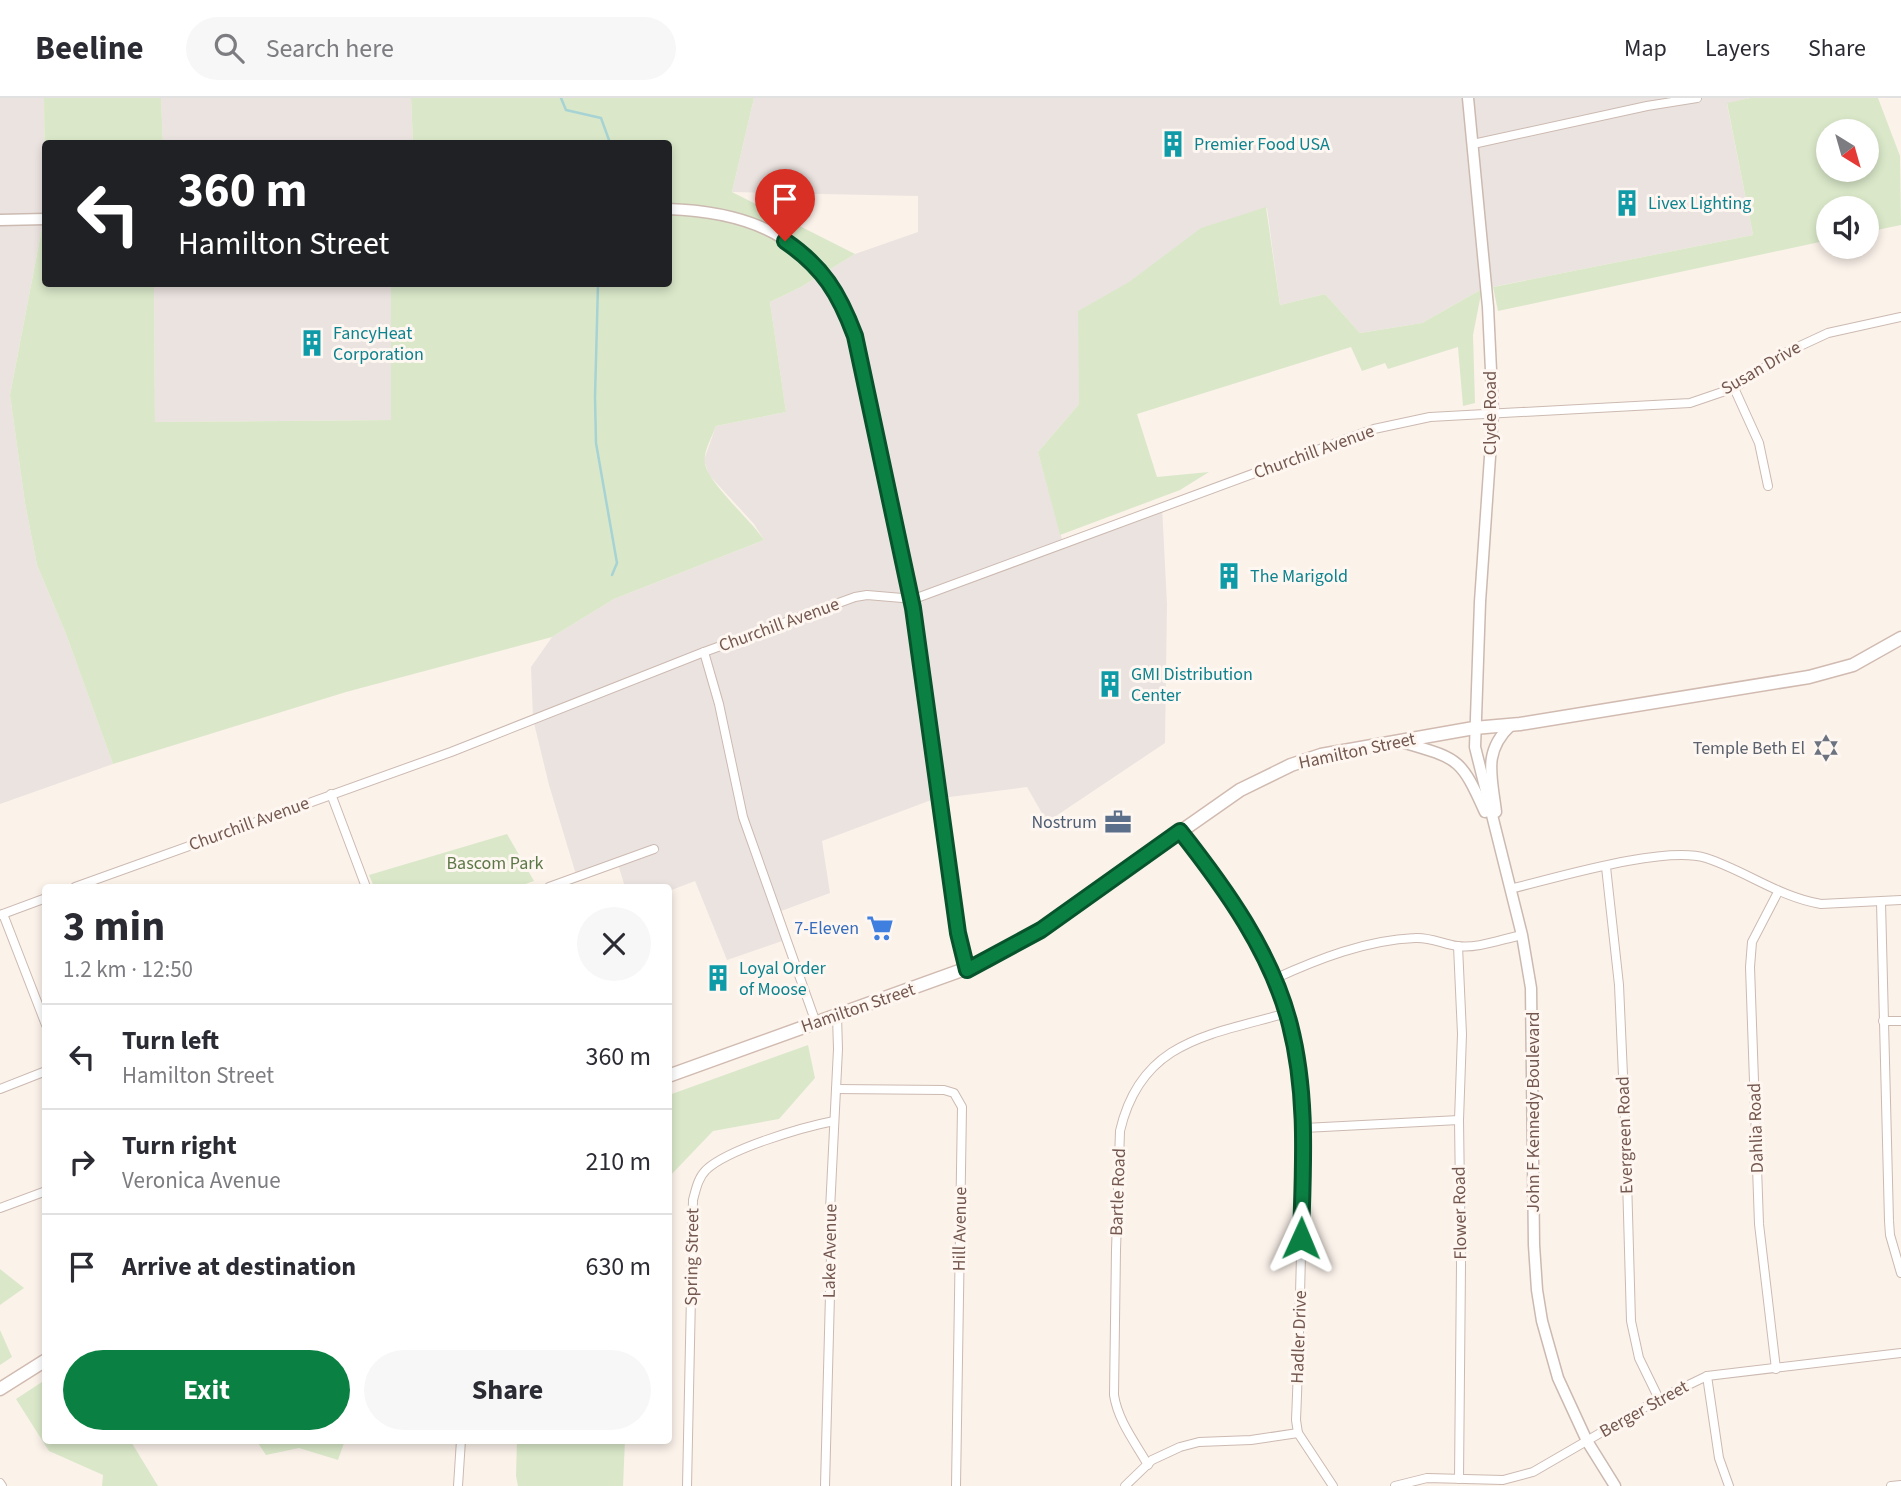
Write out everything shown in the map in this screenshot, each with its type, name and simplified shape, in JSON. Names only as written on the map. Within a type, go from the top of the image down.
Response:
[{"type":"main road","name":"Hamilton Street","points":[[672,1075],[967,970],[997,956],[1041,930],[1240,790],[1291,765],[1321,755],[1474,728],[1511,725],[1809,677],[1853,665],[1901,638]]},
{"type":"main road","points":[[0,1389],[42,1363]]},
{"type":"street","name":"Clyde Road","points":[[1468,98],[1488,307],[1493,413],[1474,728]]},
{"type":"street","points":[[1473,144],[1647,106],[1697,98]]},
{"type":"street","points":[[672,209],[712,212],[735,217],[771,231],[815,264],[837,293],[855,336],[911,599],[958,933],[967,970]]},
{"type":"street","points":[[0,220],[42,219]]},
{"type":"street","name":"Susan Drive","points":[[1493,413],[1679,404],[1700,400],[1734,388],[1803,343],[1828,333],[1901,317]]},
{"type":"street","points":[[1734,388],[1759,443],[1768,486]]},
{"type":"street","name":"Churchill Avenue","points":[[83,884],[476,742],[705,652],[855,597],[867,595],[911,599],[1374,429],[1414,419],[1493,413]]},
{"type":"street","points":[[705,652],[743,817],[816,1023]]},
{"type":"street","points":[[1500,846],[1491,760],[1495,744],[1511,725]]},
{"type":"street","name":"John F Kennedy Boulevard","points":[[1474,728],[1478,766],[1522,935],[1531,988],[1536,1290],[1555,1368],[1587,1441],[1615,1486]]},
{"type":"street","points":[[1400,741],[1436,751],[1458,763],[1470,779],[1500,846]]},
{"type":"street","points":[[331,794],[365,884]]},
{"type":"street","name":"Hadler Drive","points":[[1180,831],[1237,910],[1274,979],[1287,1013],[1296,1059],[1304,1128],[1296,1420],[1298,1433]]},
{"type":"street","points":[[557,884],[654,849]]},
{"type":"street","points":[[1510,889],[1678,854],[1705,858],[1778,892],[1821,904],[1901,900]]},
{"type":"street","name":"Evergreen Road","points":[[1606,867],[1619,985],[1630,1321],[1639,1358],[1659,1399]]},
{"type":"street","name":"Dahlia Road","points":[[1776,1369],[1759,1224],[1750,967],[1752,942],[1778,892]]},
{"type":"street","points":[[42,900],[2,915],[42,1015]]},
{"type":"street","points":[[1881,902],[1889,1221],[1890,1236],[1901,1273]]},
{"type":"street","points":[[1274,979],[1325,957],[1404,939],[1429,939],[1458,946],[1522,935]]},
{"type":"street","name":"Flower Road","points":[[1458,946],[1462,1034],[1459,1120],[1459,1479]]},
{"type":"street","name":"Bartle Road","points":[[1148,1465],[1122,1422],[1114,1395],[1115,1250],[1120,1130],[1124,1116],[1129,1100],[1140,1082],[1152,1066],[1171,1051],[1188,1042],[1287,1013]]},
{"type":"street","name":"Lake Avenue","points":[[825,1486],[837,1016]]},
{"type":"street","points":[[1883,1021],[1901,1021]]},
{"type":"street","points":[[0,1089],[42,1073]]},
{"type":"street","name":"Hill Avenue","points":[[836,1089],[943,1090],[954,1093],[962,1107],[956,1486]]},
{"type":"street","points":[[1304,1128],[1459,1120]]},
{"type":"street","name":"Spring Street","points":[[687,1486],[694,1200],[697,1183],[705,1171],[719,1160],[750,1147],[834,1121]]},
{"type":"street","points":[[0,1208],[42,1192]]},
{"type":"street","name":"Berger Street","points":[[1395,1486],[1427,1478],[1503,1480],[1520,1476],[1546,1465],[1659,1399],[1707,1376],[1901,1353]]},
{"type":"street","points":[[1707,1376],[1718,1458],[1729,1486]]},
{"type":"street","points":[[1125,1486],[1148,1465],[1170,1451],[1199,1442],[1251,1440],[1298,1433],[1333,1486]]},
{"type":"street","points":[[458,1486],[461,1444]]},
{"type":"street","points":[[1891,1486],[1901,1485]]},
{"type":"shaded area","points":[[0,98],[44,98],[42,228],[10,395],[25,503],[37,565],[66,634],[113,764],[0,804]]},
{"type":"shaded area","points":[[161,98],[411,98],[413,140],[163,140]]},
{"type":"shaded area","points":[[754,98],[1750,98],[1727,104],[1753,235],[1482,289],[1422,323],[1360,333],[1325,294],[1280,305],[1267,208],[1079,311],[1079,404],[1038,452],[1063,543],[1162,506],[1167,604],[1165,743],[1047,822],[1027,787],[934,799],[822,841],[830,893],[773,914],[782,941],[727,960],[695,881],[672,890],[672,884],[624,884],[617,861],[577,878],[549,785],[533,719],[531,667],[552,637],[614,599],[764,540],[754,524],[709,475],[704,460],[716,426],[786,412],[770,302],[801,287],[855,254],[918,232],[918,196],[732,192]]},
{"type":"shaded area","points":[[154,287],[391,287],[392,420],[155,422]]},
{"type":"green space","points":[[44,98],[161,98],[163,140],[44,140]]},
{"type":"green space","points":[[411,98],[754,98],[732,192],[855,254],[801,287],[770,302],[786,412],[716,426],[707,449],[705,463],[713,480],[764,540],[614,599],[552,637],[346,692],[113,764],[66,634],[37,565],[25,503],[10,395],[42,228],[42,287],[154,287],[155,422],[391,420],[391,287],[672,287],[672,140],[413,140]]},
{"type":"green space","points":[[1750,98],[1878,98],[1900,156],[1901,225],[1879,230],[1879,196],[1816,196],[1816,243],[1498,311],[1493,287],[1753,235],[1727,103]]},
{"type":"green space","points":[[1266,207],[1280,305],[1325,294],[1360,333],[1422,323],[1482,289],[1473,335],[1475,403],[1463,406],[1458,347],[1388,369],[1385,363],[1362,371],[1351,347],[1137,414],[1157,477],[1209,472],[1180,490],[1060,535],[1038,452],[1079,404],[1078,311],[1129,282],[1201,228]]},
{"type":"green space","name":"Bascom Park","points":[[507,834],[534,881],[526,884],[373,884],[369,875]]},
{"type":"green space","points":[[808,1045],[815,1078],[779,1119],[713,1131],[672,1174],[672,1094]]},
{"type":"green space","points":[[0,1269],[24,1288],[0,1305]]},
{"type":"green space","points":[[0,1330],[12,1357],[0,1365]]},
{"type":"green space","points":[[42,1382],[42,1440],[16,1399]]},
{"type":"green space","points":[[45,1444],[132,1444],[158,1486],[102,1486],[103,1475],[49,1451]]},
{"type":"green space","points":[[259,1444],[344,1444],[338,1460],[299,1448],[266,1455]]},
{"type":"green space","points":[[517,1444],[625,1444],[623,1486],[518,1486]]},
{"type":"waterway","points":[[561,98],[566,110],[601,118],[609,140]]},
{"type":"waterway","points":[[598,287],[596,443],[617,563],[612,575]]},
{"type":"place","name":"Premier Food USA","points":[[1173,144]]},
{"type":"place","name":"Livex Lighting","points":[[1627,203]]},
{"type":"place","name":"FancyHeat Corporation","points":[[312,343]]},
{"type":"place","name":"The Marigold","points":[[1229,576]]},
{"type":"place","name":"GMI Distribution Center","points":[[1110,684]]},
{"type":"place","name":"Temple Beth El","points":[[1826,748]]},
{"type":"place","name":"Nostrum","points":[[1118,822]]},
{"type":"place","name":"7-Eleven","points":[[880,928]]},
{"type":"place","name":"Loyal Order of Moose","points":[[718,978]]},
{"type":"route","points":[[785,241],[815,264],[827,279],[845,309],[855,336],[913,608],[958,933],[967,970],[1041,930],[1180,831],[1237,910],[1255,941],[1274,979],[1291,1026],[1304,1128],[1301,1238]]}]
